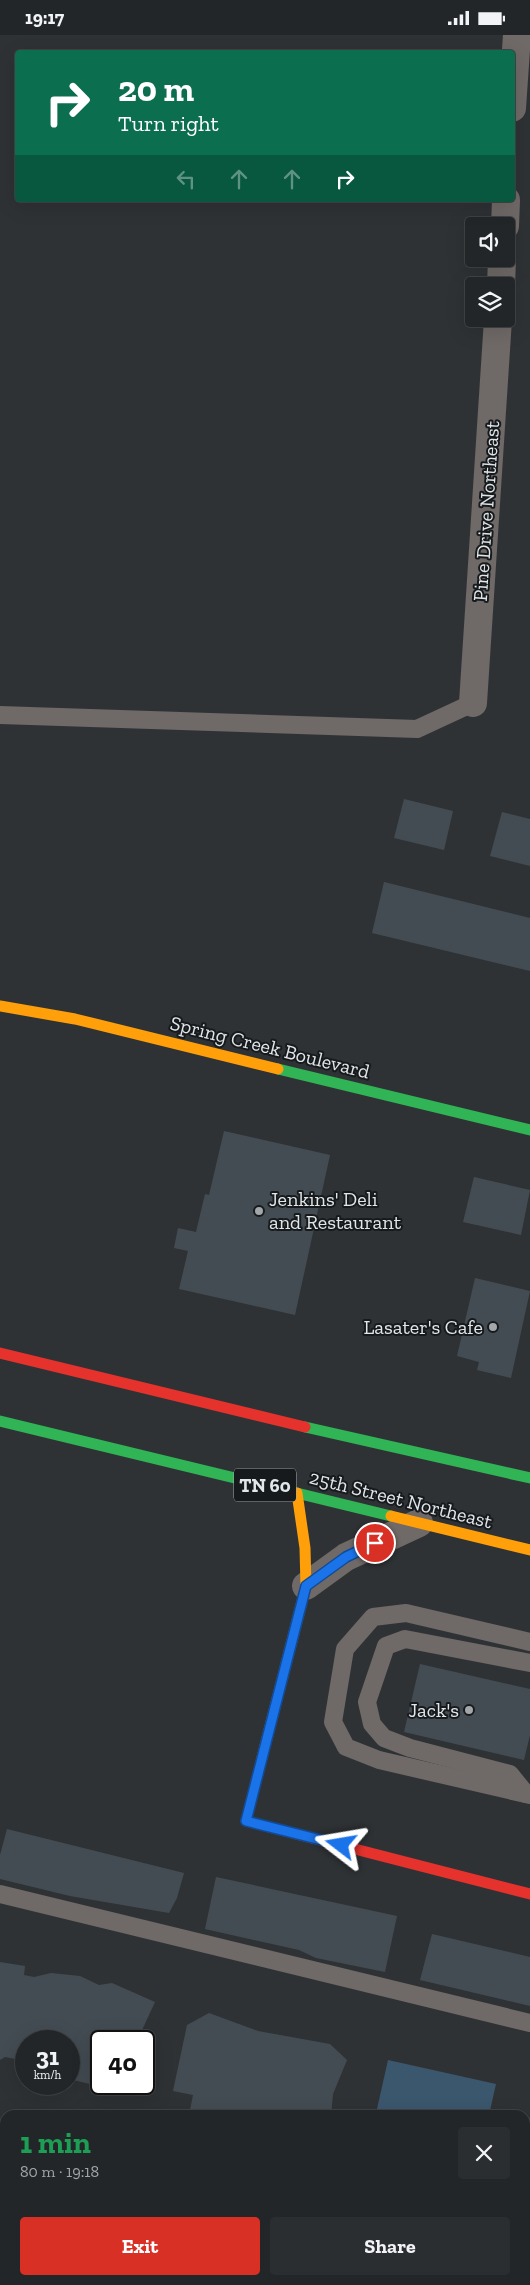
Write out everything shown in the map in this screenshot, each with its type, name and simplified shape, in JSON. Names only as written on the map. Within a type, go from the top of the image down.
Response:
[{"type":"main road","name":"Spring Creek Boulevard","points":[[0,1006],[113,1028],[530,1130]]},
{"type":"main road","points":[[0,1353],[346,1437],[530,1478]]},
{"type":"main road","name":"25th Street Northeast","points":[[0,1421],[530,1550]]},
{"type":"main road","points":[[296,1493],[305,1548],[306,1586],[246,1821],[530,1894]]},
{"type":"street","points":[[515,64],[517,35]]},
{"type":"street","points":[[505,217],[506,202]]},
{"type":"street","name":"Pine Drive Northeast","points":[[473,703],[497,327]]},
{"type":"street","points":[[306,1586],[346,1557],[419,1523]]},
{"type":"lane","points":[[0,715],[417,729],[473,703]]},
{"type":"lane","points":[[528,1794],[379,1759],[346,1747],[333,1721],[344,1649],[373,1617],[406,1613],[530,1642]]},
{"type":"lane","points":[[528,1794],[510,1774],[410,1748],[384,1738],[372,1724],[367,1702],[386,1646],[405,1639],[530,1663]]},
{"type":"lane","points":[[0,1894],[530,2023]]},
{"type":"shaded area","points":[[388,2060],[496,2084],[490,2110],[377,2109]]},
{"type":"building","points":[[404,799],[453,811],[444,850],[394,838]]},
{"type":"building","points":[[502,812],[530,819],[530,866],[490,856]]},
{"type":"building","points":[[384,882],[530,918],[530,971],[372,933]]},
{"type":"building","name":"Jenkins' Deli and Restaurant","points":[[224,1131],[330,1155],[295,1315],[179,1289],[188,1251],[174,1248],[178,1228],[196,1232],[205,1194],[209,1195]]},
{"type":"building","points":[[474,1177],[530,1190],[521,1235],[463,1222]]},
{"type":"building","name":"Lasater's Cafe","points":[[475,1278],[530,1291],[511,1378],[477,1370],[479,1362],[457,1356]]},
{"type":"building","name":"Jack's","points":[[420,1664],[530,1689],[530,1735],[524,1760],[404,1732]]},
{"type":"building","points":[[7,1829],[184,1873],[177,1898],[169,1913],[70,1896],[0,1879],[0,1855]]},
{"type":"building","points":[[216,1877],[397,1916],[385,1972],[316,1958],[299,1950],[205,1929]]},
{"type":"building","points":[[432,1934],[530,1957],[530,2006],[420,1980]]},
{"type":"building","points":[[0,1962],[25,1966],[24,1975],[34,1977],[51,1973],[80,1976],[99,1985],[112,1983],[155,2002],[142,2030],[90,2030],[90,2084],[80,2082],[80,2030],[15,2030],[15,2059],[5,2057],[0,2060]]},
{"type":"building","points":[[209,2013],[258,2031],[330,2044],[347,2060],[333,2094],[331,2110],[190,2110],[193,2095],[173,2091],[187,2025]]},
{"type":"traffic: fast","points":[[278,1069],[530,1130]]},
{"type":"traffic: fast","points":[[0,1421],[391,1516]]},
{"type":"traffic: fast","points":[[305,1427],[530,1478]]},
{"type":"traffic: slow","points":[[0,1006],[75,1019],[278,1069]]},
{"type":"traffic: slow","points":[[262,1758],[306,1586],[305,1548],[297,1493]]},
{"type":"traffic: slow","points":[[391,1516],[530,1550]]},
{"type":"traffic: jam","points":[[0,1353],[305,1427]]},
{"type":"traffic: jam","points":[[262,1758],[246,1821],[530,1894]]},
{"type":"place","name":"Jenkins' Deli and Restaurant","points":[[259,1211]]},
{"type":"place","name":"Lasater's Cafe","points":[[493,1327]]},
{"type":"place","name":"Jack's","points":[[469,1710]]},
{"type":"route","points":[[341,1845],[246,1821],[306,1586],[346,1557],[375,1543]]}]
